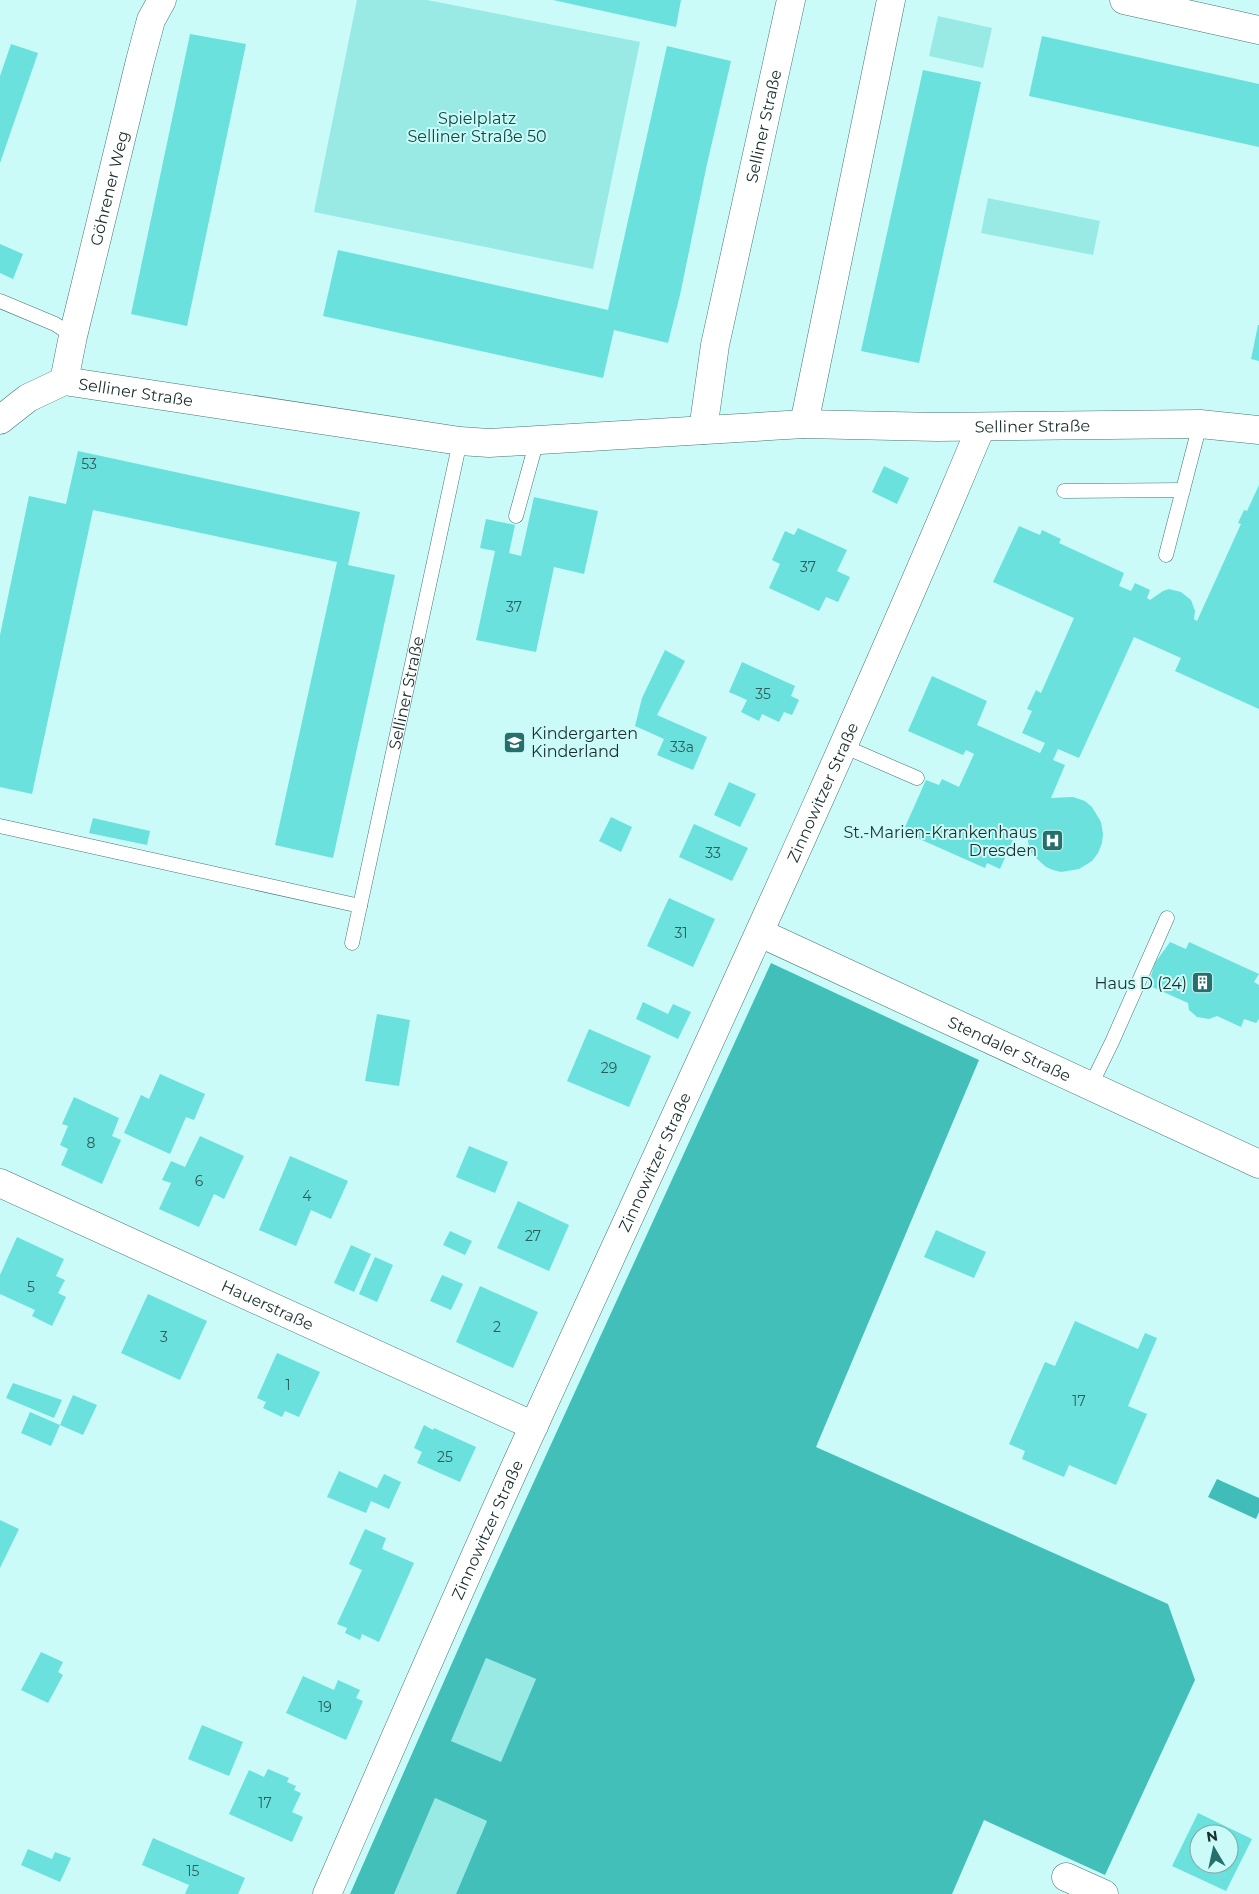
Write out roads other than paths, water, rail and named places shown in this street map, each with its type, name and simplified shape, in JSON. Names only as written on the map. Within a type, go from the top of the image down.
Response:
[{"type":"street","name":"Göhrener Weg","points":[[64,381],[73,336],[150,20],[162,0]]},
{"type":"street","name":"Selliner Straße","points":[[703,430],[714,345],[791,0]]},
{"type":"street","points":[[804,424],[891,0]]},
{"type":"street","points":[[1124,0],[1259,30]]},
{"type":"street","name":"Selliner Straße","points":[[0,420],[28,398],[64,381],[460,441],[489,443],[804,424],[981,427],[1200,424],[1259,430]]},
{"type":"street","name":"Zinnowitzer Straße","points":[[327,1894],[534,1426],[760,933],[926,560],[981,427]]},
{"type":"street","name":"Stendaler Straße","points":[[760,933],[1259,1164]]},
{"type":"street","name":"Hauerstraße","points":[[0,1183],[534,1426]]},
{"type":"street","points":[[1066,1877],[1104,1894]]},
{"type":"lane","points":[[0,301],[55,324],[73,336]]},
{"type":"lane","points":[[1166,556],[1200,424]]},
{"type":"lane","points":[[516,516],[537,440]]},
{"type":"lane","name":"Selliner Straße","points":[[352,943],[460,441]]},
{"type":"lane","points":[[1064,491],[1183,490]]},
{"type":"lane","points":[[843,746],[917,778]]},
{"type":"lane","points":[[0,826],[360,906]]},
{"type":"lane","points":[[1090,1087],[1167,918]]},
{"type":"place","name":"Kindergarten Kinderland","points":[[515,742]]},
{"type":"place","name":"St.-Marien-Krankenhaus Dresden","points":[[1053,841]]},
{"type":"place","name":"Haus D (24)","points":[[1203,983]]},
{"type":"park label","name":"Spielplatz Selliner Straße 50","points":[[477,127]]}]
